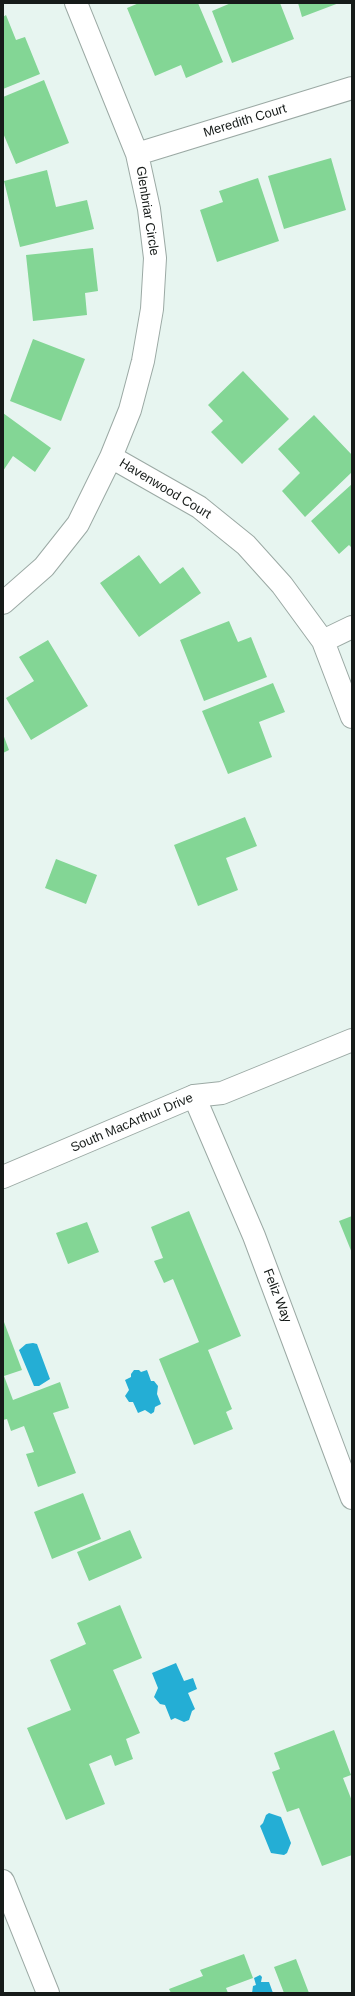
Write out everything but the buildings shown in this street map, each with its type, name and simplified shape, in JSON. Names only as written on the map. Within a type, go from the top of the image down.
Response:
[{"type":"street","name":"Glenbriar Circle","points":[[3,603],[44,568],[78,524],[111,456],[130,410],[141,368],[152,309],[155,258],[149,209],[137,154],[76,3]]},
{"type":"street","name":"Meredith Court","points":[[137,154],[352,88]]},
{"type":"street","name":"Havenwood Court","points":[[111,456],[199,507],[246,545],[282,585],[323,641],[352,717]]},
{"type":"street","points":[[323,641],[352,627]]},
{"type":"street","name":"South MacArthur Drive","points":[[3,1177],[194,1096],[222,1093],[352,1040]]},
{"type":"street","name":"Feliz Way","points":[[194,1096],[254,1236],[352,1498]]},
{"type":"street","points":[[3,1881],[48,1993]]},
{"type":"water","points":[[26,1344],[37,1344],[50,1379],[39,1386],[34,1386],[19,1350]]},
{"type":"water","points":[[134,1370],[139,1370],[141,1372],[147,1370],[151,1381],[154,1381],[158,1386],[157,1394],[161,1404],[155,1407],[154,1412],[151,1414],[145,1410],[138,1413],[133,1402],[129,1402],[125,1396],[129,1390],[125,1380],[131,1377]]},
{"type":"water","points":[[176,1663],[184,1681],[193,1678],[197,1689],[188,1693],[195,1709],[192,1711],[189,1720],[184,1722],[175,1718],[171,1720],[165,1705],[160,1704],[154,1697],[158,1688],[152,1673]]},
{"type":"water","points":[[269,1813],[281,1817],[291,1843],[287,1853],[284,1855],[271,1853],[260,1826],[266,1815]]},
{"type":"water","points":[[260,1975],[262,1977],[261,1982],[269,1982],[273,1993],[252,1993],[253,1986],[256,1985],[254,1978]]}]
